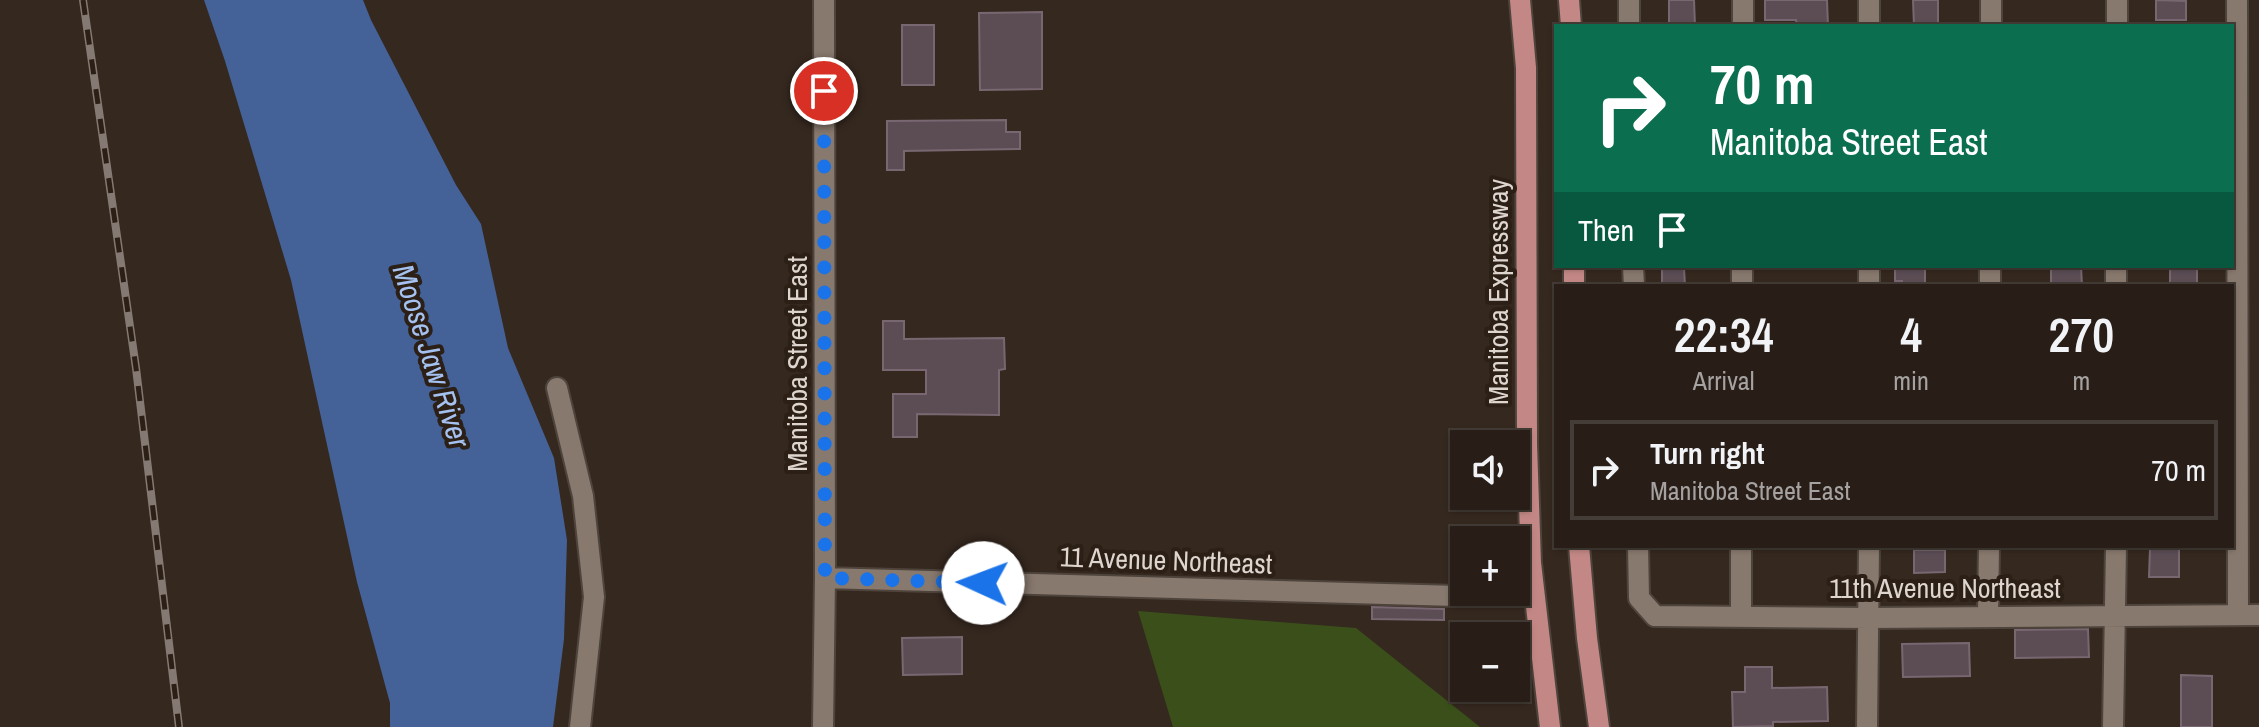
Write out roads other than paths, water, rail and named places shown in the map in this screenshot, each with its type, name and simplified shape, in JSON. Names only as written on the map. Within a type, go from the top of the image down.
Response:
[{"type":"main road","name":"Manitoba Expressway","points":[[1520,0],[1526,68],[1527,429],[1531,563],[1550,727]]},
{"type":"main road","points":[[1569,0],[1571,24]]},
{"type":"main road","points":[[1579,548],[1599,727]]},
{"type":"street","name":"Manitoba Street East","points":[[823,727],[824,0]]},
{"type":"street","points":[[1629,0],[1629,24]]},
{"type":"street","points":[[1743,0],[1743,24]]},
{"type":"street","points":[[1869,0],[1869,24]]},
{"type":"street","points":[[1991,0],[1991,24]]},
{"type":"street","points":[[2117,0],[2117,24]]},
{"type":"street","points":[[2237,0],[2234,101],[2238,615]]},
{"type":"street","points":[[2234,101],[2259,101]]},
{"type":"street","points":[[557,388],[583,496],[594,597],[580,727]]},
{"type":"street","name":"11th Avenue Northeast","points":[[1638,548],[1639,598],[1655,616],[2259,615]]},
{"type":"street","points":[[1741,548],[1741,616]]},
{"type":"street","points":[[1867,727],[1869,548]]},
{"type":"street","points":[[1988,616],[1989,548]]},
{"type":"street","points":[[2113,727],[2116,548]]},
{"type":"street","name":"11 Avenue Northeast","points":[[825,578],[1450,596]]},
{"type":"water","name":"Moose Jaw River","points":[[204,0],[363,0],[456,185],[481,224],[508,348],[554,458],[567,540],[564,639],[553,727],[390,727],[390,703],[357,582],[291,280]]},
{"type":"railway","points":[[83,0],[136,368],[179,727]]}]
